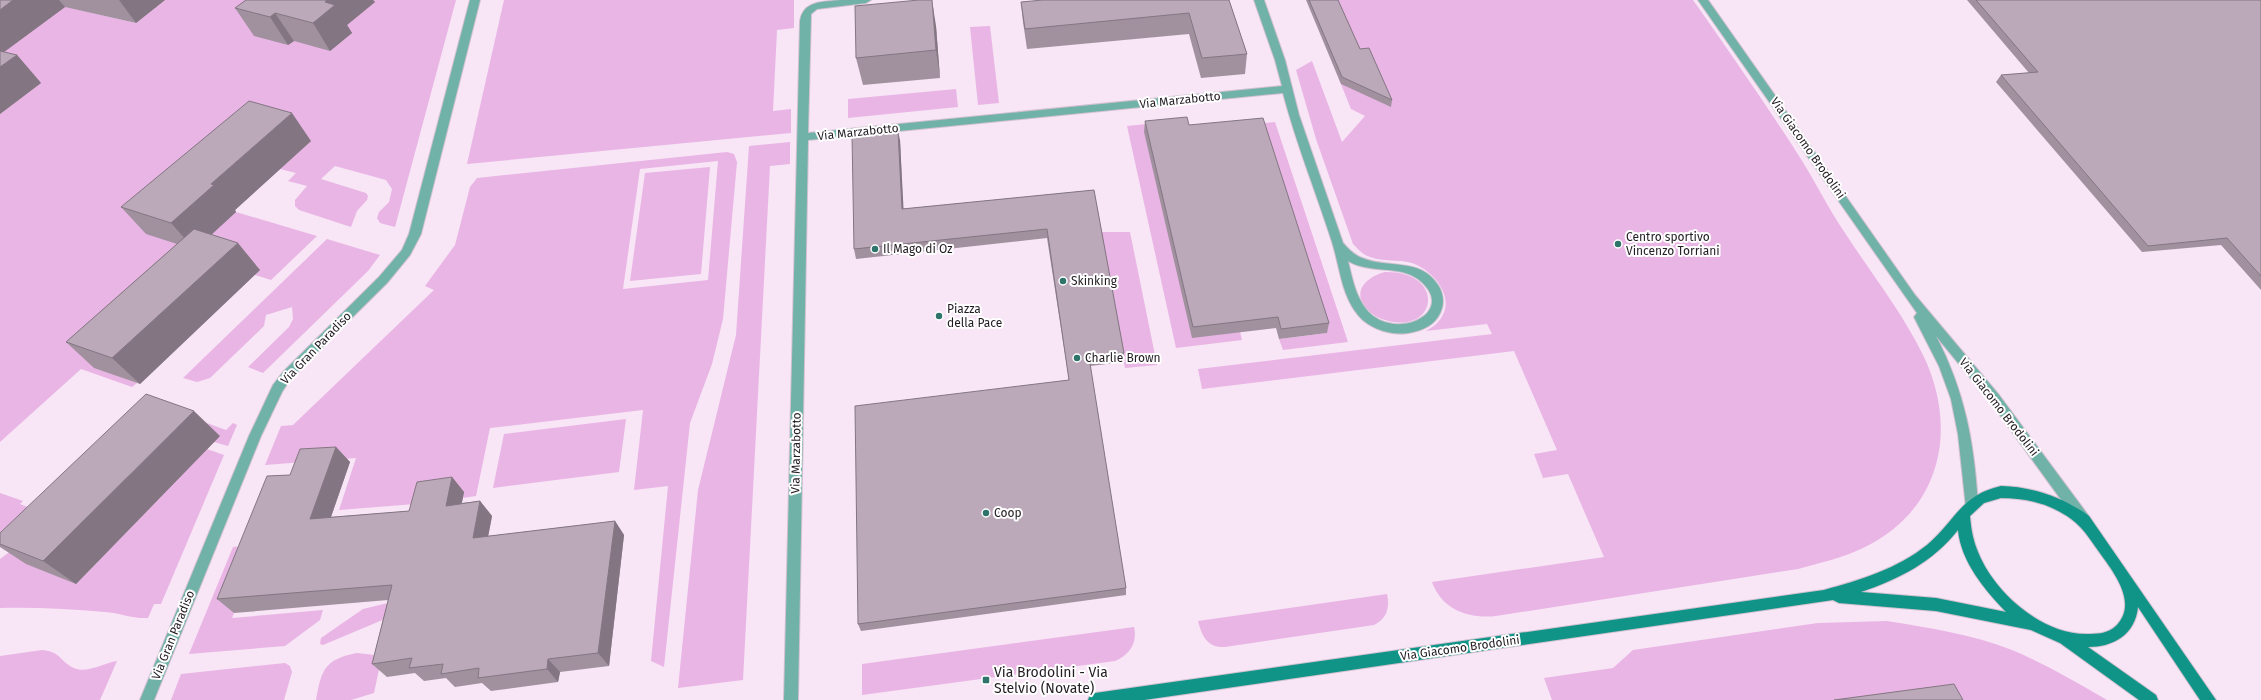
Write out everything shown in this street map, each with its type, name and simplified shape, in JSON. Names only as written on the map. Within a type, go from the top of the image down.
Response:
[{"type":"street","name":"Via Gran Paradiso","points":[[147,700],[255,436],[277,389],[287,375],[382,280],[406,252],[416,234],[475,0]]},
{"type":"street","points":[[803,137],[806,13],[810,8],[819,4],[866,0]]},
{"type":"street","points":[[1259,0],[1280,60],[1294,115],[1338,244],[1356,306],[1364,316],[1376,324],[1391,329],[1406,329],[1420,326],[1431,318],[1437,308],[1437,297],[1432,286],[1423,276],[1410,269],[1396,266],[1362,263],[1345,252],[1338,244]]},
{"type":"street","name":"Via Giacomo Brodolini","points":[[1703,0],[1910,298],[1995,399],[2083,519]]},
{"type":"street","name":"Via Marzabotto","points":[[792,700],[803,137],[1288,89]]},
{"type":"street","name":"Via Giacomo Brodolini","points":[[1095,700],[1824,596],[1864,586],[1888,576],[1932,549],[1963,516],[1971,504],[1969,456],[1946,367],[1910,298]]},
{"type":"street","points":[[1971,504],[1988,495],[2001,492],[2037,496],[2061,505],[2083,519],[2209,700]]},
{"type":"street","points":[[1963,516],[1963,528],[1972,557],[1991,586],[2005,602],[2037,625],[2064,638],[2150,700]]},
{"type":"street","points":[[2064,638],[2085,641],[2102,640],[2113,636],[2124,628],[2132,611],[2131,598],[2126,581]]},
{"type":"street","name":"Via Giacomo Brodolini","points":[[1824,596],[1940,604],[1976,610],[2037,625]]},
{"type":"shaded area","points":[[36,0],[136,23],[165,0],[456,0],[395,227],[380,223],[377,218],[379,212],[389,202],[392,189],[386,180],[335,166],[321,179],[366,193],[368,196],[367,200],[357,211],[351,227],[299,210],[295,206],[295,200],[307,186],[288,181],[296,173],[280,169],[146,234],[236,212],[317,236],[271,280],[255,275],[260,270],[95,367],[137,383],[132,387],[81,369],[0,442],[0,114],[41,83],[0,55]]},
{"type":"shaded area","points":[[504,0],[794,0],[794,28],[777,30],[773,111],[791,109],[791,133],[467,164]]},
{"type":"shaded area","name":"Centro sportivo Vincenzo Torriani","points":[[1307,0],[1693,0],[1747,77],[1805,165],[1839,224],[1906,323],[1923,355],[1934,383],[1940,411],[1940,439],[1936,465],[1926,490],[1910,513],[1889,532],[1855,552],[1798,569],[1486,617],[1458,611],[1442,600],[1432,582],[1604,557],[1568,474],[1543,478],[1534,454],[1557,450],[1514,351],[1202,389],[1198,369],[1492,334],[1487,324],[1426,331],[1438,322],[1444,313],[1446,305],[1445,296],[1436,279],[1429,272],[1412,263],[1367,256],[1353,244],[1316,139],[1296,70],[1312,61],[1342,142],[1365,116],[1351,109]]},
{"type":"shaded area","points":[[990,26],[999,103],[978,105],[970,27]]},
{"type":"shaded area","points":[[956,89],[958,107],[848,118],[848,99]]},
{"type":"shaded area","points":[[1184,120],[1192,337],[1240,332],[1242,340],[1176,348],[1127,126]]},
{"type":"shaded area","points":[[1275,122],[1348,342],[1283,350],[1279,339],[1327,333],[1219,128]]},
{"type":"shaded area","points":[[790,142],[790,164],[770,166],[743,680],[678,688],[698,490],[736,335],[749,146]]},
{"type":"shaded area","points":[[727,152],[734,154],[737,162],[723,319],[712,364],[690,423],[664,667],[651,661],[668,486],[634,490],[643,410],[490,428],[476,496],[428,503],[339,510],[356,458],[265,465],[281,426],[293,425],[434,290],[425,286],[455,245],[470,187],[477,178]],"holes":[[[718,161],[708,280],[623,289],[640,169]]]},
{"type":"shaded area","points":[[710,167],[701,274],[630,281],[645,173]]},
{"type":"shaded area","points":[[1100,232],[1130,232],[1157,365],[1125,368]]},
{"type":"shaded area","points":[[327,239],[380,255],[368,271],[263,373],[248,367],[289,327],[293,319],[292,307],[266,315],[264,326],[210,378],[197,382],[183,378]]},
{"type":"shaded area","points":[[1385,272],[1405,274],[1419,281],[1426,291],[1428,302],[1425,312],[1416,319],[1403,322],[1379,318],[1367,310],[1361,298],[1362,287],[1369,279]]},
{"type":"shaded area","points":[[171,410],[226,430],[233,423],[237,425],[228,446],[214,442]]},
{"type":"shaded area","points":[[626,419],[619,472],[493,488],[504,434]]},
{"type":"shaded area","points":[[207,449],[224,455],[161,604],[154,604],[148,618],[137,618],[111,613],[79,610],[0,608],[0,559],[38,531]]},
{"type":"shaded area","points":[[0,493],[23,501],[20,504],[43,513],[0,546]]},
{"type":"shaded area","points":[[261,544],[232,618],[323,610],[320,620],[285,646],[189,654],[233,547]]},
{"type":"shaded area","points":[[1387,594],[1388,608],[1385,616],[1374,625],[1225,647],[1219,647],[1206,640],[1201,632],[1198,621]]},
{"type":"shaded area","points":[[392,602],[392,616],[323,645],[320,644],[321,638],[363,609]]},
{"type":"shaded area","points":[[1887,621],[1950,632],[1997,644],[2048,667],[2107,700],[1552,700],[1544,678],[1613,668],[1633,650],[1818,623]]},
{"type":"shaded area","points":[[1134,627],[1135,638],[1131,648],[1128,652],[1115,661],[862,695],[862,664]]},
{"type":"shaded area","points":[[42,650],[49,651],[57,655],[69,665],[79,670],[89,669],[117,661],[100,700],[0,700],[0,656]]},
{"type":"shaded area","points":[[357,653],[374,655],[381,660],[374,693],[351,700],[316,700],[320,681],[326,668],[338,659]]},
{"type":"shaded area","points":[[285,663],[290,666],[292,672],[284,700],[171,700],[181,674]]},
{"type":"building","points":[[0,0],[13,0],[0,10]]},
{"type":"building","points":[[246,0],[327,0],[325,2],[335,5],[313,23],[275,13],[270,17],[235,8]]},
{"type":"building","points":[[932,0],[936,50],[856,58],[855,6]]},
{"type":"building","points":[[1043,0],[1229,0],[1247,54],[1202,58],[1189,13],[1025,29],[1021,2]]},
{"type":"building","points":[[1309,0],[1338,0],[1360,49],[1369,48],[1392,100],[1342,77]]},
{"type":"building","points":[[1976,0],[2261,0],[2261,276],[2227,238],[2148,246],[2001,75],[2038,72]]},
{"type":"building","points":[[0,51],[17,55],[0,67]]},
{"type":"building","points":[[249,101],[292,113],[211,184],[214,185],[171,223],[121,207]]},
{"type":"building","points":[[1187,117],[1189,125],[1263,118],[1329,323],[1281,329],[1278,317],[1193,327],[1145,121]]},
{"type":"building","name":"Coop","points":[[898,131],[902,209],[1094,190],[1124,353],[1089,357],[1126,588],[858,624],[855,406],[1069,380],[1047,229],[854,249],[852,135]]},
{"type":"building","points":[[194,229],[238,243],[112,358],[66,342]]},
{"type":"building","points":[[146,394],[194,411],[43,561],[0,544],[0,533]]},
{"type":"building","points":[[336,447],[310,519],[409,511],[417,482],[452,477],[446,506],[480,501],[473,538],[615,521],[598,653],[548,659],[547,669],[478,678],[479,668],[441,674],[443,664],[409,668],[412,658],[372,664],[392,585],[217,599],[267,476],[290,475],[300,449]]},
{"type":"building","points":[[1954,684],[1963,700],[1834,700]]},
{"type":"place","name":"Centro sportivo Vincenzo Torriani","points":[[1618,244]]},
{"type":"place","name":"Il Mago di Oz","points":[[875,249]]},
{"type":"place","name":"Skinking","points":[[1063,281]]},
{"type":"place","name":"Piazza della Pace","points":[[939,316]]},
{"type":"place","name":"Charlie Brown","points":[[1077,358]]},
{"type":"place","name":"Coop","points":[[986,513]]},
{"type":"place","name":"Via Brodolini - Via Stelvio (Novate)","points":[[986,680]]}]
